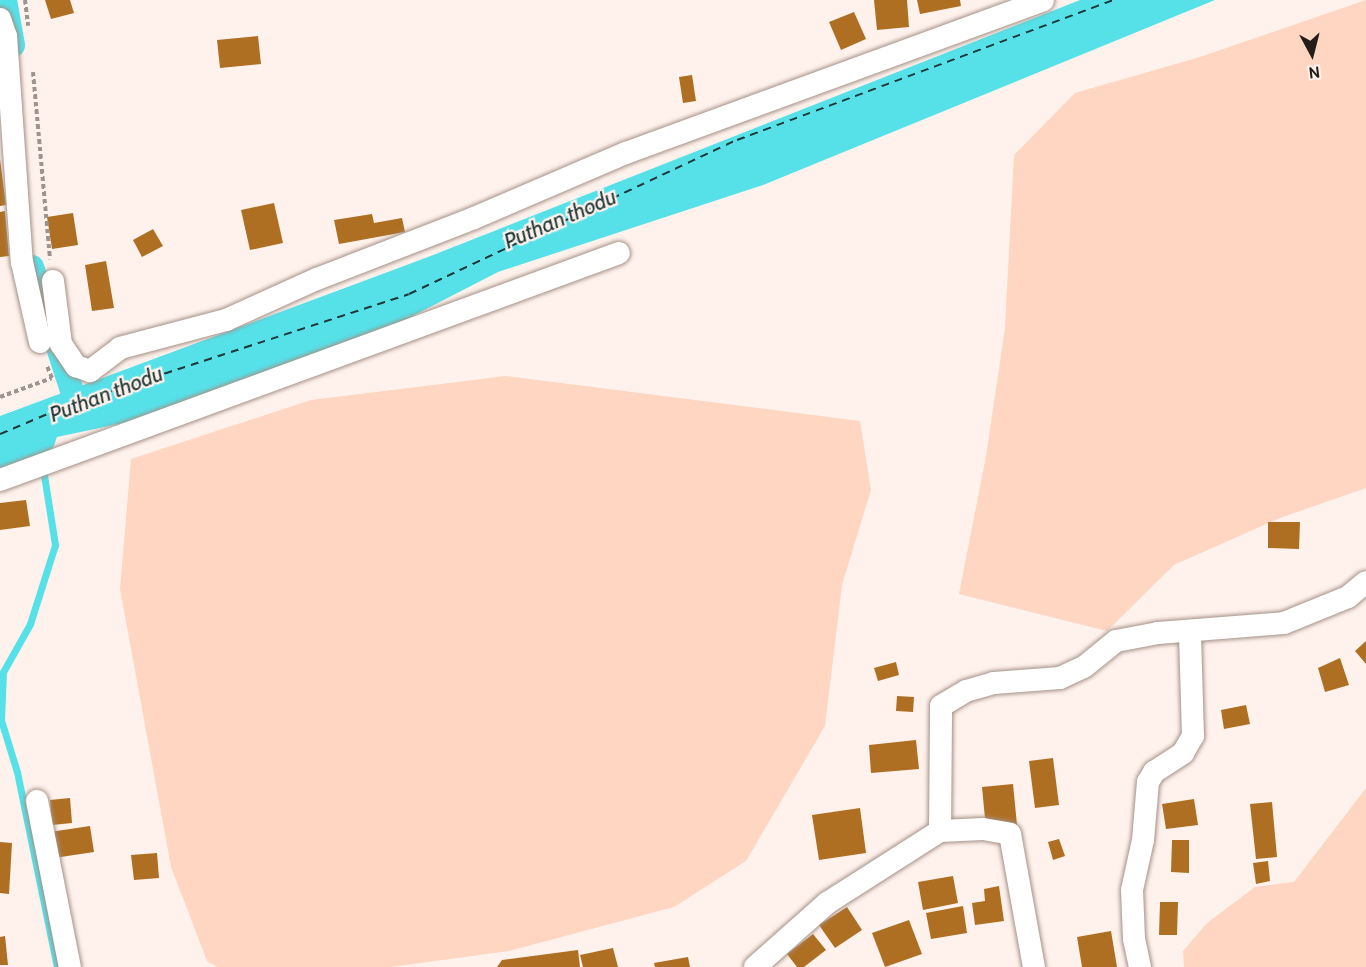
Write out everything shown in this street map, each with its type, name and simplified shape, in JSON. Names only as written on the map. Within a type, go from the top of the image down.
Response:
[{"type":"street","points":[[53,281],[61,344],[76,366],[90,371],[120,348],[226,320],[327,274],[474,218],[626,153],[1043,0]]},
{"type":"street","points":[[0,20],[6,36],[22,262],[40,342]]},
{"type":"street","points":[[0,480],[619,253]]},
{"type":"street","points":[[940,831],[941,706],[966,691],[994,683],[1060,678],[1084,667],[1116,641],[1284,623],[1348,597],[1366,582]]},
{"type":"street","points":[[1140,967],[1134,939],[1132,890],[1143,840],[1148,782],[1154,772],[1182,753],[1192,736],[1190,632]]},
{"type":"street","points":[[37,801],[70,967]]},
{"type":"street","points":[[754,967],[827,903],[940,831],[982,829],[1010,834],[1034,967]]},
{"type":"path","points":[[25,0],[29,35]]},
{"type":"path","points":[[33,70],[53,281]]},
{"type":"path","points":[[0,397],[52,378],[40,342]]},
{"type":"shaded area","points":[[1366,0],[1366,488],[1280,518],[1174,565],[1107,631],[959,594],[986,456],[1005,328],[1014,155],[1075,93],[1200,57]]},
{"type":"shaded area","points":[[506,376],[860,421],[871,490],[842,585],[825,726],[746,861],[674,907],[509,951],[391,967],[217,967],[207,961],[171,867],[120,589],[131,459],[311,400]]},
{"type":"shaded area","points":[[1366,788],[1366,967],[1184,967],[1183,951],[1207,923],[1255,887],[1294,882]]},
{"type":"water","name":"Puthan thodu","points":[[1080,0],[1215,0],[763,185],[498,272],[401,322],[128,422],[57,437],[49,460],[0,476],[0,416],[428,257]]},
{"type":"building","points":[[45,0],[70,0],[74,13],[51,19]]},
{"type":"building","points":[[874,0],[907,0],[909,27],[877,30]]},
{"type":"building","points":[[917,0],[960,0],[961,6],[920,14]]},
{"type":"building","points":[[854,12],[866,39],[841,50],[829,22]]},
{"type":"building","points":[[258,36],[261,64],[220,68],[217,40]]},
{"type":"building","points":[[692,75],[696,101],[683,103],[679,77]]},
{"type":"building","points":[[0,159],[6,205],[0,206]]},
{"type":"building","points":[[274,203],[283,243],[250,250],[241,210]]},
{"type":"building","points":[[5,211],[9,256],[0,257],[0,212]]},
{"type":"building","points":[[73,213],[78,245],[52,249],[47,217]]},
{"type":"building","points":[[372,214],[374,223],[402,218],[405,232],[339,244],[334,220]]},
{"type":"building","points":[[153,229],[163,246],[142,257],[133,240]]},
{"type":"building","points":[[106,261],[114,308],[92,311],[85,265]]},
{"type":"building","points":[[26,500],[30,526],[0,530],[0,503]]},
{"type":"building","points":[[1268,522],[1300,522],[1299,549],[1268,548]]},
{"type":"building","points":[[1366,641],[1366,664],[1355,651]]},
{"type":"building","points":[[1340,658],[1349,685],[1325,692],[1318,668]]},
{"type":"building","points":[[896,662],[899,675],[878,681],[874,668]]},
{"type":"building","points":[[897,696],[914,697],[913,712],[896,711]]},
{"type":"building","points":[[1246,705],[1250,724],[1224,729],[1221,710]]},
{"type":"building","points":[[916,740],[919,769],[871,773],[869,745]]},
{"type":"building","points":[[1053,758],[1059,805],[1035,808],[1029,761]]},
{"type":"building","points":[[1013,784],[1017,825],[986,829],[982,787]]},
{"type":"building","points":[[70,798],[72,823],[52,825],[50,800]]},
{"type":"building","points":[[1194,799],[1198,825],[1166,829],[1162,804]]},
{"type":"building","points":[[1272,802],[1277,857],[1256,859],[1250,804]]},
{"type":"building","points":[[860,808],[866,853],[819,860],[812,815]]},
{"type":"building","points":[[90,826],[94,852],[54,858],[50,832]]},
{"type":"building","points":[[1059,839],[1065,856],[1053,860],[1048,842]]},
{"type":"building","points":[[1172,840],[1189,840],[1189,873],[1171,872]]},
{"type":"building","points":[[0,842],[12,843],[9,894],[0,893]]},
{"type":"building","points":[[157,853],[159,878],[134,880],[131,855]]},
{"type":"building","points":[[1268,861],[1270,881],[1256,884],[1253,863]]},
{"type":"building","points":[[953,876],[958,903],[923,910],[918,882]]},
{"type":"building","points":[[999,886],[1004,921],[975,925],[972,903],[985,901],[984,889]]},
{"type":"building","points":[[1160,902],[1178,902],[1177,935],[1159,935]]},
{"type":"building","points":[[963,906],[967,933],[931,939],[926,913]]},
{"type":"building","points":[[847,907],[862,930],[835,948],[819,925]]},
{"type":"building","points":[[909,920],[922,954],[885,967],[872,933]]},
{"type":"building","points":[[1111,931],[1117,967],[1082,967],[1077,937]]},
{"type":"building","points":[[813,934],[826,950],[804,967],[797,967],[787,954]]},
{"type":"building","points":[[5,936],[8,965],[0,965],[0,937]]},
{"type":"building","points":[[613,948],[618,967],[583,967],[580,955]]},
{"type":"building","points":[[578,950],[580,967],[497,967],[502,960]]},
{"type":"building","points":[[688,957],[690,967],[655,967],[654,963]]},
{"type":"waterway","points":[[5,0],[13,45]]},
{"type":"waterway","name":"Puthan thodu","points":[[32,267],[76,403]]},
{"type":"waterway","points":[[43,469],[55,545],[30,624],[3,672],[1,720],[17,772],[57,967]]},
{"type":"ferry route","points":[[0,434],[71,404],[409,294],[737,140],[1114,0]]}]
